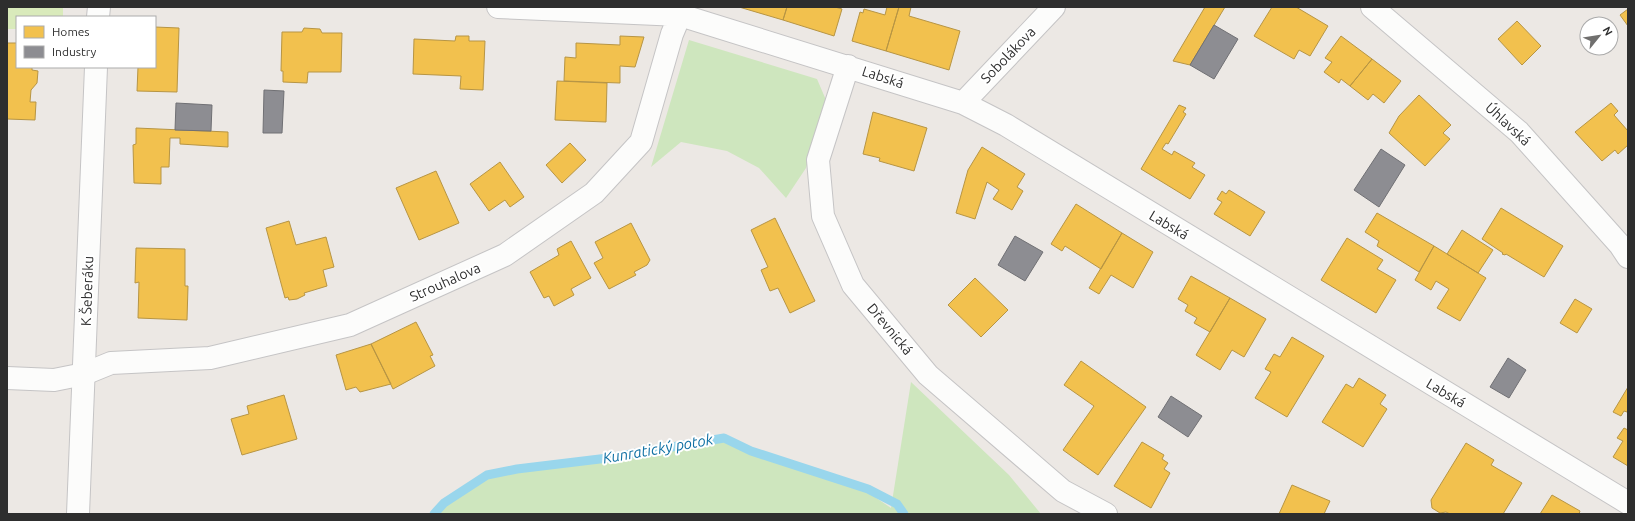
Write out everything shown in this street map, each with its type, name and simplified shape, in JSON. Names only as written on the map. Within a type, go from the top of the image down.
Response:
[{"type":"street","name":"Labská","points":[[498,7],[679,11],[963,103],[1006,125],[1628,503]]},
{"type":"street","name":"Sobolákova","points":[[963,103],[1054,7]]},
{"type":"street","name":"Úhlavská","points":[[1372,7],[1519,132],[1620,245],[1628,257]]},
{"type":"street","name":"Strouhalova","points":[[7,378],[54,380],[84,374],[111,364],[210,358],[350,325],[505,255],[594,193],[641,142],[679,11]]},
{"type":"street","name":"Dřevnická","points":[[848,66],[818,160],[823,216],[853,285],[928,375],[1063,491],[1106,514]]},
{"type":"street","name":"K Šeberáku","points":[[78,514],[96,68]]},
{"type":"green space","points":[[7,7],[63,7],[63,16],[16,16],[16,29],[7,29]]},
{"type":"green space","points":[[689,40],[817,79],[826,100],[806,168],[786,198],[759,168],[727,151],[681,142],[651,167]]},
{"type":"green space","points":[[911,382],[1009,475],[1041,514],[434,514],[444,503],[487,477],[724,438],[860,487],[891,508]]},
{"type":"building: Homes","points":[[739,7],[787,7],[783,20]]},
{"type":"building: Homes","points":[[787,7],[835,7],[842,9],[834,36],[783,20]]},
{"type":"building: Homes","points":[[887,7],[899,7],[886,51],[852,41],[860,12],[863,13],[864,9],[885,15]]},
{"type":"building: Homes","points":[[899,7],[911,7],[909,16],[960,31],[949,70],[886,51]]},
{"type":"building: Homes","points":[[1205,7],[1225,7],[1190,65],[1173,61]]},
{"type":"building: Homes","points":[[1272,7],[1296,7],[1328,26],[1310,56],[1299,50],[1294,59],[1254,36]]},
{"type":"building: Homes","points":[[1628,9],[1628,26],[1620,15]]},
{"type":"building: Homes","points":[[1517,21],[1541,46],[1522,65],[1498,39]]},
{"type":"building: Homes","points":[[156,27],[179,28],[177,92],[137,91],[138,68],[156,68]]},
{"type":"building: Homes","points":[[304,28],[320,29],[322,33],[342,33],[341,72],[308,72],[307,83],[283,82],[283,71],[281,71],[282,32],[302,32]]},
{"type":"building: Homes","points":[[456,36],[469,36],[469,41],[485,41],[483,90],[460,89],[461,76],[413,74],[414,39],[455,41]]},
{"type":"building: Homes","points":[[620,36],[644,37],[635,67],[620,66],[620,83],[564,81],[565,57],[576,58],[576,43],[620,45]]},
{"type":"building: Homes","points":[[1341,36],[1372,59],[1350,86],[1341,79],[1339,83],[1324,72],[1332,62],[1325,58]]},
{"type":"building: Homes","points":[[7,43],[16,43],[16,68],[32,68],[32,70],[38,71],[37,83],[31,90],[30,102],[36,102],[35,120],[7,119]]},
{"type":"building: Homes","points":[[1372,59],[1401,81],[1384,103],[1373,94],[1368,100],[1350,86]]},
{"type":"building: Homes","points":[[557,81],[607,83],[606,122],[555,120]]},
{"type":"building: Homes","points":[[1419,95],[1451,125],[1443,133],[1450,139],[1425,166],[1389,133],[1399,116]]},
{"type":"building: Homes","points":[[1611,103],[1618,111],[1614,115],[1628,131],[1628,145],[1618,154],[1615,150],[1602,161],[1575,132]]},
{"type":"building: Homes","points":[[1179,105],[1186,108],[1183,112],[1186,114],[1168,144],[1166,143],[1162,149],[1172,155],[1174,151],[1195,163],[1192,167],[1205,175],[1190,199],[1141,169]]},
{"type":"building: Homes","points":[[873,112],[927,128],[914,171],[879,161],[880,158],[863,154]]},
{"type":"building: Homes","points":[[136,128],[228,132],[228,147],[180,144],[180,138],[170,138],[169,167],[161,167],[161,184],[134,183],[133,145],[136,144]]},
{"type":"building: Homes","points":[[570,143],[586,160],[562,183],[546,165]]},
{"type":"building: Homes","points":[[982,147],[1025,174],[1017,187],[1023,191],[1012,210],[993,199],[999,190],[987,182],[975,219],[956,213],[968,170]]},
{"type":"building: Homes","points":[[500,162],[524,197],[510,207],[505,200],[489,211],[470,184]]},
{"type":"building: Homes","points":[[436,171],[459,223],[419,240],[396,188]]},
{"type":"building: Homes","points":[[1229,190],[1265,212],[1250,236],[1214,214],[1222,202],[1217,199],[1222,191],[1226,194]]},
{"type":"building: Homes","points":[[1076,204],[1122,233],[1101,269],[1065,246],[1062,251],[1051,244]]},
{"type":"building: Homes","points":[[1501,208],[1563,246],[1544,277],[1506,254],[1502,254],[1503,253],[1482,239]]},
{"type":"building: Homes","points":[[1377,213],[1434,246],[1419,272],[1377,246],[1379,241],[1365,232]]},
{"type":"building: Homes","points":[[775,218],[815,301],[790,313],[778,288],[770,291],[761,270],[768,267],[751,230]]},
{"type":"building: Homes","points":[[289,221],[296,245],[326,237],[334,267],[323,270],[327,286],[304,293],[305,295],[297,299],[289,300],[288,297],[285,298],[266,228]]},
{"type":"building: Homes","points":[[631,223],[650,260],[647,265],[634,272],[636,275],[609,289],[594,263],[603,258],[595,242]]},
{"type":"building: Homes","points":[[1462,230],[1493,250],[1478,273],[1447,254]]},
{"type":"building: Homes","points":[[1122,233],[1153,252],[1133,288],[1111,275],[1099,294],[1089,288]]},
{"type":"building: Homes","points":[[1347,238],[1383,260],[1377,269],[1396,280],[1376,313],[1321,280]]},
{"type":"building: Homes","points":[[571,241],[591,278],[571,289],[574,295],[554,306],[549,296],[544,298],[530,272],[559,255],[557,249]]},
{"type":"building: Homes","points":[[1434,246],[1486,278],[1460,321],[1437,308],[1449,289],[1436,281],[1431,290],[1415,280]]},
{"type":"building: Homes","points":[[136,248],[185,249],[185,286],[188,286],[187,320],[138,318],[139,282],[135,283]]},
{"type":"building: Homes","points":[[1191,276],[1230,298],[1210,332],[1194,323],[1197,318],[1185,311],[1188,305],[1178,299]]},
{"type":"building: Homes","points":[[975,278],[1008,310],[981,337],[948,305]]},
{"type":"building: Homes","points":[[1230,298],[1266,319],[1244,357],[1232,350],[1220,370],[1196,355]]},
{"type":"building: Homes","points":[[1575,299],[1592,309],[1577,333],[1560,323]]},
{"type":"building: Homes","points":[[416,322],[433,355],[430,356],[435,366],[393,389],[371,344]]},
{"type":"building: Homes","points":[[1292,337],[1324,356],[1287,417],[1255,398],[1271,372],[1265,369],[1274,354],[1280,357]]},
{"type":"building: Homes","points":[[371,344],[391,384],[360,392],[356,387],[346,390],[336,355]]},
{"type":"building: Homes","points":[[1081,361],[1146,407],[1098,475],[1063,450],[1094,406],[1064,385]]},
{"type":"building: Homes","points":[[1359,378],[1386,395],[1380,404],[1387,409],[1363,447],[1322,422],[1346,384],[1353,388]]},
{"type":"building: Homes","points":[[1628,387],[1628,410],[1627,412],[1624,411],[1621,416],[1613,412]]},
{"type":"building: Homes","points":[[284,395],[297,439],[242,455],[231,419],[249,414],[247,406]]},
{"type":"building: Homes","points":[[1624,428],[1628,430],[1628,466],[1613,457],[1623,441],[1617,438]]},
{"type":"building: Homes","points":[[1142,442],[1164,455],[1162,459],[1168,463],[1164,469],[1170,473],[1151,508],[1114,486]]},
{"type":"building: Homes","points":[[1466,443],[1494,460],[1491,465],[1522,483],[1503,514],[1450,514],[1446,512],[1440,513],[1432,508],[1431,500]]},
{"type":"building: Homes","points":[[1292,485],[1330,501],[1324,514],[1279,514]]},
{"type":"building: Homes","points":[[1552,495],[1580,511],[1579,514],[1540,514]]},
{"type":"building: Industry","points":[[1214,25],[1238,39],[1214,79],[1190,65]]},
{"type":"building: Industry","points":[[264,90],[284,91],[282,133],[263,133]]},
{"type":"building: Industry","points":[[176,103],[212,105],[211,131],[175,130]]},
{"type":"building: Industry","points":[[1381,149],[1405,165],[1379,207],[1354,190]]},
{"type":"building: Industry","points":[[1015,236],[1043,252],[1025,281],[998,265]]},
{"type":"building: Industry","points":[[1508,358],[1526,370],[1509,398],[1490,387]]},
{"type":"building: Industry","points":[[1171,396],[1202,416],[1188,437],[1158,417]]},
{"type":"waterway","name":"Kunratický potok","points":[[434,514],[444,503],[487,475],[517,469],[608,458],[724,438],[751,451],[868,489],[897,504],[904,514]]}]
